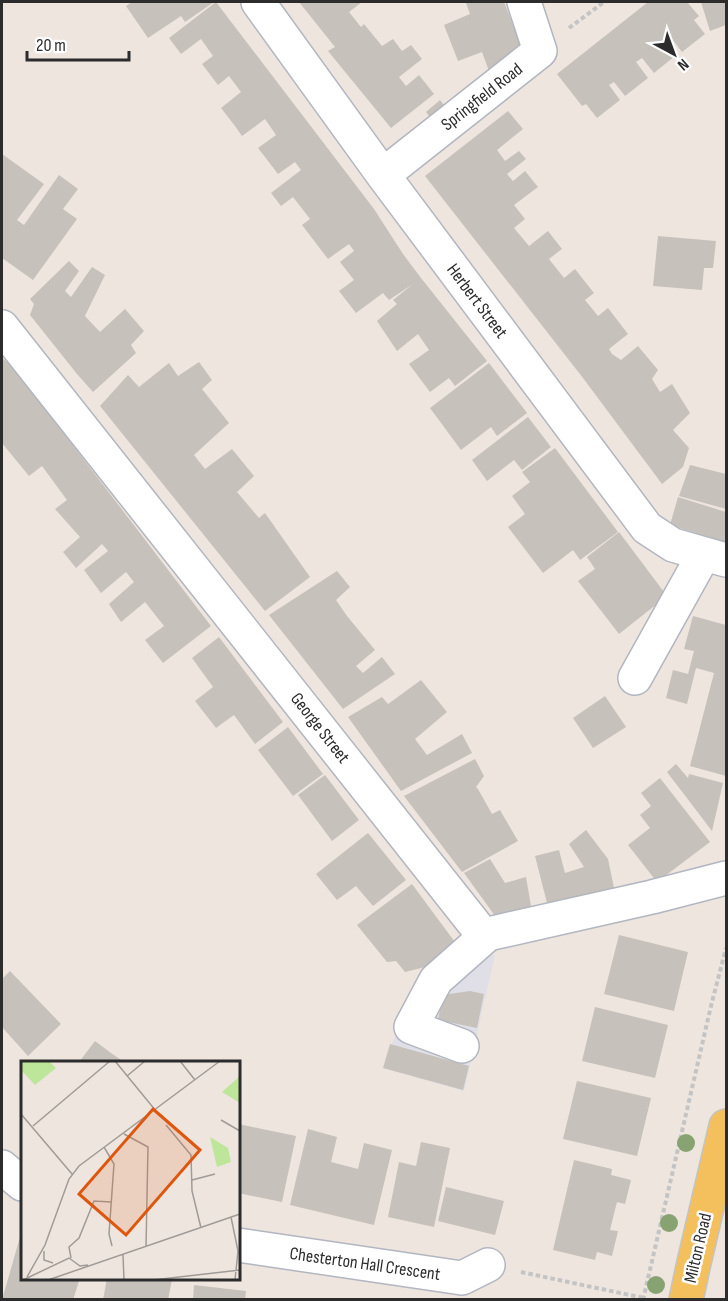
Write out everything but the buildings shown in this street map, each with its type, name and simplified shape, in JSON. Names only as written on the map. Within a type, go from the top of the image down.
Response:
[{"type":"main road","name":"Milton Road","points":[[686,1299],[726,1126]]},
{"type":"street","name":"Herbert Street","points":[[258,2],[383,175],[647,528],[673,544],[715,557]]},
{"type":"street","name":"Springfield Road","points":[[383,175],[540,51],[524,2]]},
{"type":"street","name":"George Street","points":[[2,327],[480,931],[488,934]]},
{"type":"street","points":[[635,678],[715,557]]},
{"type":"street","points":[[462,1046],[411,1027],[436,980],[488,934],[641,900],[726,878]]},
{"type":"street","points":[[2,1167],[21,1183]]},
{"type":"street","name":"Chesterton Hall Crescent","points":[[240,1245],[462,1278],[488,1265]]},
{"type":"path","points":[[540,51],[604,2]]},
{"type":"path","points":[[488,1265],[643,1299],[726,948]]},
{"type":"shaded area","points":[[495,955],[464,1091],[383,1068],[417,979],[441,963],[467,962]]}]
